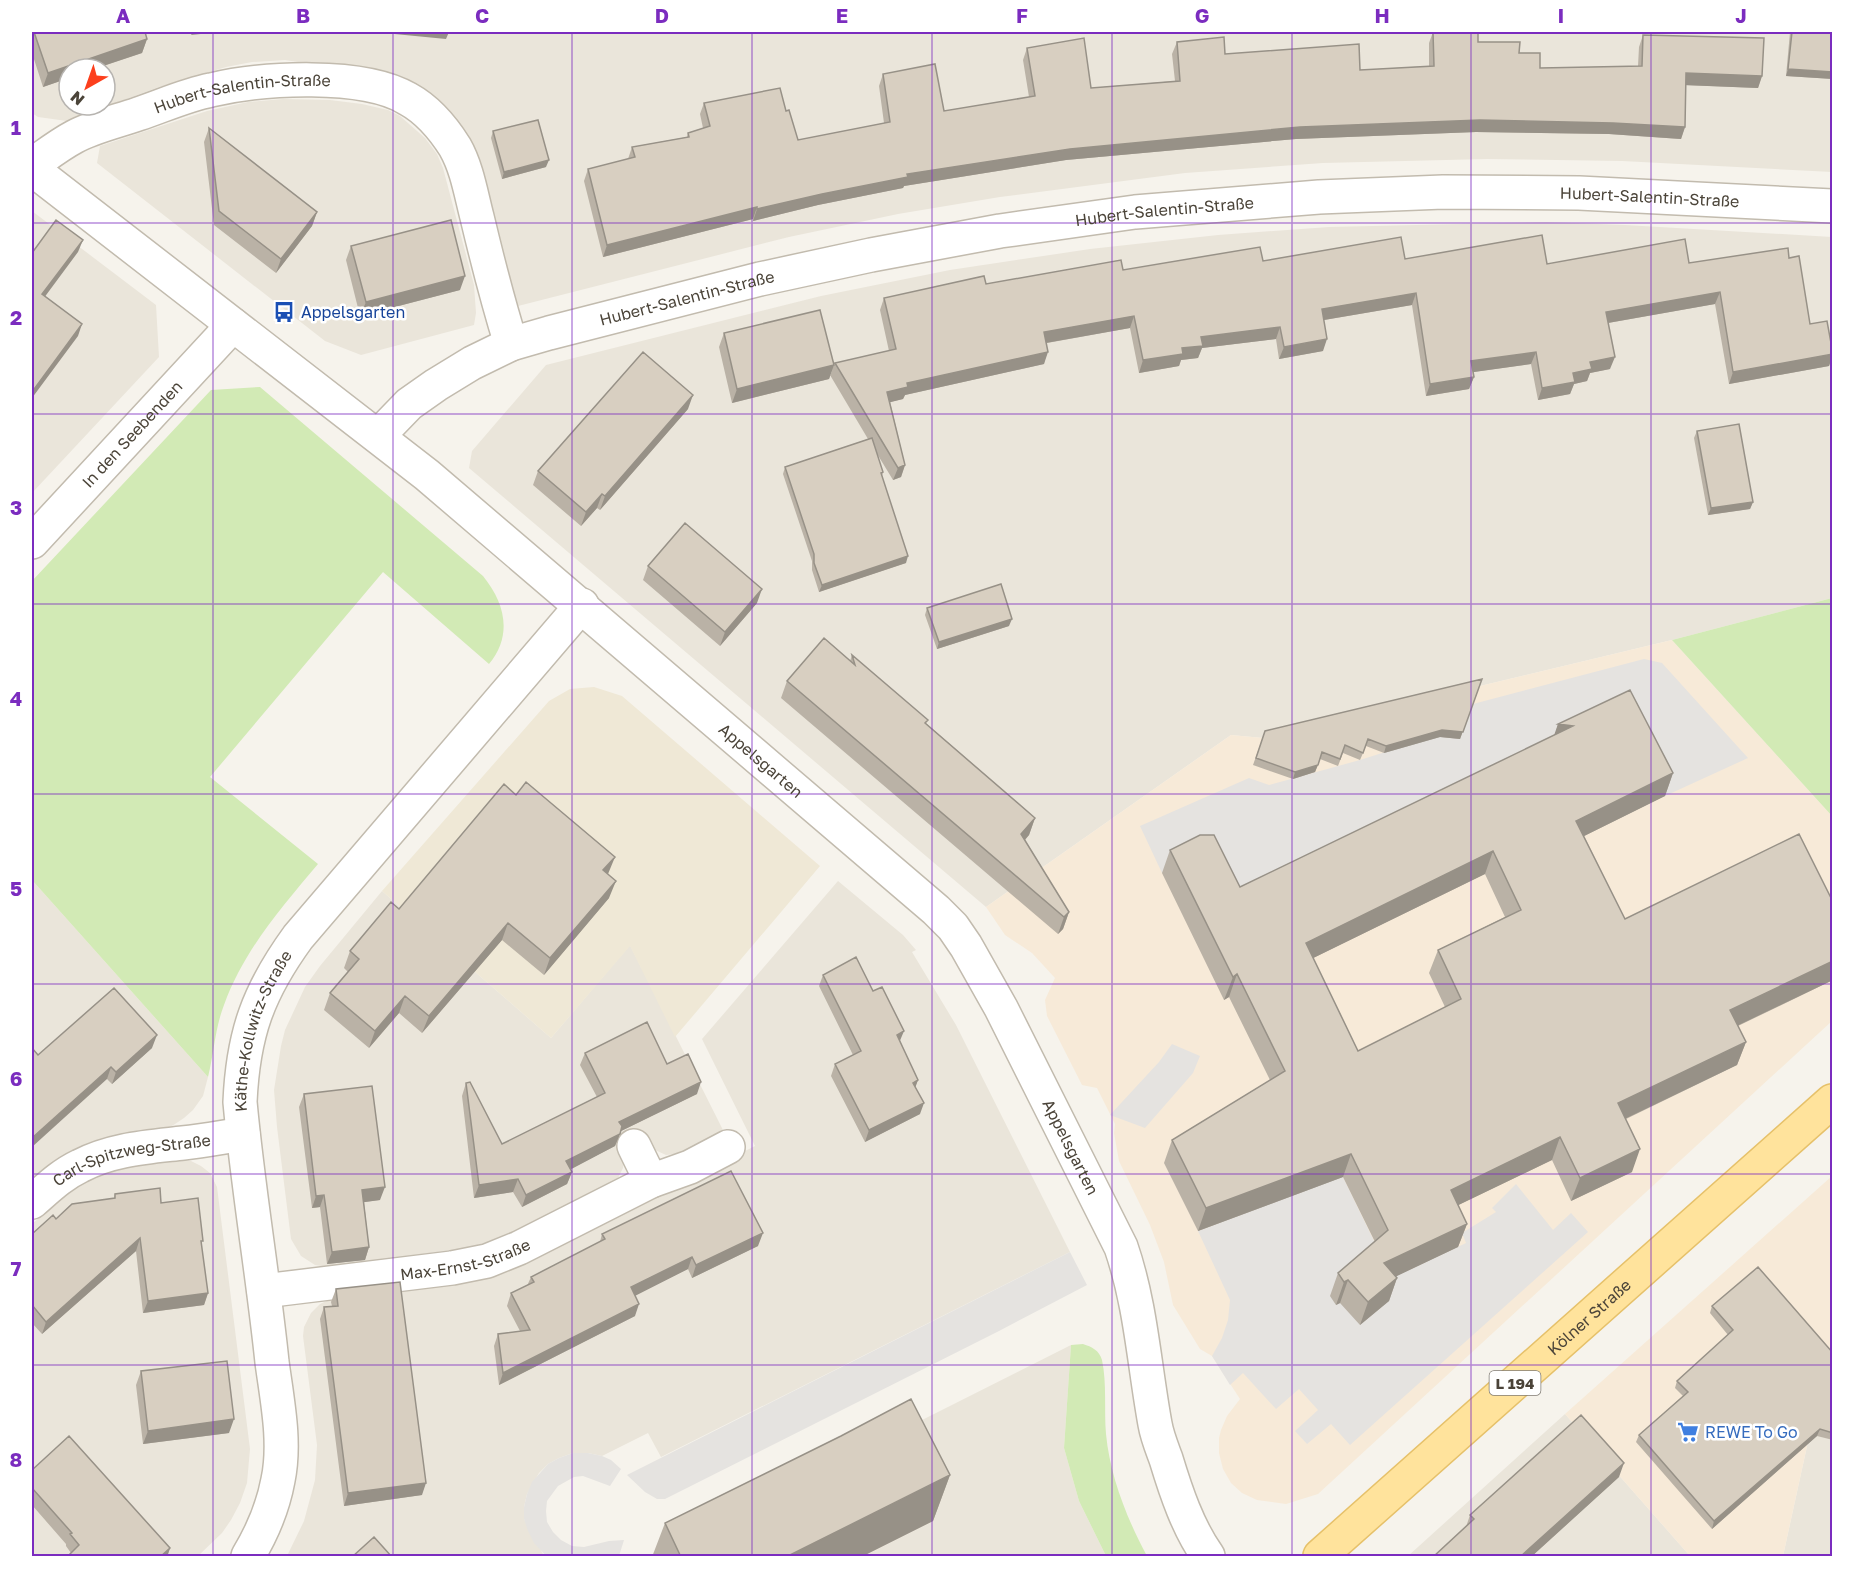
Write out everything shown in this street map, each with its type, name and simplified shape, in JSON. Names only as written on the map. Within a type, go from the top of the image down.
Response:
[{"type":"main road","name":"Kölner Straße","points":[[1320,1557],[1833,1101]]},
{"type":"street","name":"Hubert-Salentin-Straße","points":[[32,165],[75,136],[209,90],[273,80],[362,84],[388,89],[426,111],[456,149],[466,174],[500,311],[511,344]]},
{"type":"street","name":"Appelsgarten","points":[[32,169],[427,475],[582,605],[953,927],[1001,1008],[1121,1247],[1144,1343],[1155,1427],[1180,1499],[1208,1557]]},
{"type":"street","name":"Hubert-Salentin-Straße","points":[[378,436],[409,404],[436,385],[472,363],[511,344],[749,282],[871,255],[1000,231],[1135,212],[1319,197],[1443,192],[1579,193],[1833,206]]},
{"type":"street","name":"In den Seebenden","points":[[32,542],[232,325]]},
{"type":"street","name":"Käthe-Kollwitz-Straße","points":[[248,1557],[261,1533],[272,1504],[281,1455],[264,1291],[240,1102],[241,1072],[253,1018],[277,966],[305,928],[582,605]]},
{"type":"street","name":"Carl-Spitzweg-Straße","points":[[32,1202],[60,1178],[100,1157],[145,1147],[243,1134]]},
{"type":"street","points":[[634,1146],[651,1181]]},
{"type":"street","name":"Max-Ernst-Straße","points":[[264,1291],[486,1262],[519,1248],[651,1181],[690,1167],[728,1147]]},
{"type":"shaded area","points":[[32,32],[1832,32],[1832,172],[1622,161],[1487,159],[1323,163],[1185,173],[1000,197],[898,214],[789,237],[518,306],[474,148],[466,133],[434,97],[402,78],[285,60],[252,62],[226,67],[159,87],[117,103],[117,57],[57,57],[57,117],[78,117],[67,121],[38,117],[32,113]]},
{"type":"shaded area","points":[[283,99],[330,100],[388,110],[400,116],[425,138],[437,154],[443,168],[474,285],[476,313],[474,325],[361,355],[325,341],[97,163],[100,146],[207,111],[248,102]]},
{"type":"shaded area","points":[[32,211],[156,305],[159,357],[32,493]]},
{"type":"shaded area","points":[[1545,222],[1832,237],[1832,598],[1672,640],[1263,738],[1231,735],[986,907],[469,468],[472,451],[546,365],[821,296],[950,270],[1090,249],[1218,235],[1329,227]]},
{"type":"shaded area","points":[[1672,640],[1832,816],[1832,1021],[1318,1494],[1286,1504],[1257,1500],[1242,1493],[1231,1483],[1223,1469],[1219,1453],[1221,1430],[1227,1416],[1240,1399],[1212,1356],[1200,1349],[1173,1305],[1164,1262],[1150,1225],[1119,1161],[1114,1133],[1115,1124],[1097,1088],[1082,1085],[1047,1016],[1045,1000],[1055,978],[1032,953],[1005,935],[986,907],[1231,735],[1263,738]]},
{"type":"shaded area","points":[[1644,659],[1662,663],[1748,758],[1665,796],[1622,713],[1232,910],[1203,853],[1162,873],[1140,826],[1249,778],[1269,785],[1360,760],[1382,753],[1473,704]]},
{"type":"shaded area","points":[[594,687],[622,696],[820,866],[675,1037],[630,946],[551,1038],[382,891],[549,701],[570,689]]},
{"type":"shaded area","points":[[32,880],[208,1077],[203,1096],[193,1110],[172,1126],[32,1181]]},
{"type":"shaded area","points":[[838,881],[903,935],[916,950],[912,952],[956,1025],[1070,1252],[661,1457],[648,1433],[602,1456],[573,1453],[548,1464],[539,1473],[527,1494],[524,1507],[524,1519],[546,1556],[287,1556],[304,1521],[315,1480],[317,1445],[303,1336],[304,1327],[311,1313],[320,1304],[331,1299],[532,1259],[755,1146],[702,1039]]},
{"type":"shaded area","points":[[382,891],[551,1038],[630,945],[726,1136],[685,1157],[683,1151],[666,1155],[653,1149],[624,1160],[617,1180],[525,1228],[468,1248],[327,1267],[315,1265],[301,1256],[291,1239],[277,1127],[274,1090],[281,1046],[285,1030],[305,987]]},
{"type":"shaded area","points":[[1172,1044],[1200,1056],[1193,1073],[1145,1128],[1110,1115],[1159,1062]]},
{"type":"shaded area","points":[[177,1159],[191,1161],[201,1166],[210,1173],[217,1187],[250,1449],[247,1483],[240,1503],[222,1533],[198,1556],[32,1556],[32,1224],[62,1198],[90,1179],[127,1167]]},
{"type":"shaded area","points":[[1342,1175],[1376,1245],[1407,1271],[1466,1243],[1462,1233],[1496,1212],[1492,1208],[1516,1184],[1553,1230],[1571,1213],[1588,1232],[1350,1445],[1331,1424],[1307,1444],[1295,1431],[1318,1410],[1299,1389],[1276,1409],[1243,1373],[1230,1385],[1212,1356],[1222,1338],[1228,1320],[1230,1300],[1198,1231]]},
{"type":"shaded area","points":[[1832,1176],[1832,1391],[1816,1405],[1783,1556],[1690,1556],[1565,1414]]},
{"type":"shaded area","points":[[1070,1252],[1087,1285],[999,1331],[665,1499],[657,1499],[645,1492],[627,1475]]},
{"type":"shaded area","points":[[1071,1345],[1064,1448],[1079,1501],[1106,1556],[652,1556]]},
{"type":"shaded area","points":[[1832,1391],[1832,1556],[1783,1556],[1816,1405]]},
{"type":"shaded area","points":[[1565,1414],[1690,1556],[1408,1556]]},
{"type":"shaded area","points":[[573,1453],[602,1456],[621,1469],[610,1486],[583,1476],[574,1477],[558,1486],[547,1501],[547,1522],[561,1540],[572,1546],[584,1547],[624,1540],[619,1556],[546,1556],[534,1543],[528,1531],[524,1519],[524,1507],[532,1482],[548,1464]]},
{"type":"green space","points":[[260,387],[483,576],[491,586],[501,608],[503,631],[497,653],[489,664],[383,572],[210,777],[318,864],[265,930],[232,985],[221,1014],[208,1077],[32,880],[32,581],[211,390]]},
{"type":"green space","points":[[1832,598],[1832,816],[1672,640]]},
{"type":"green space","points":[[1083,1344],[1095,1349],[1102,1360],[1106,1434],[1111,1466],[1126,1512],[1147,1556],[1106,1556],[1079,1501],[1064,1448],[1071,1345]]},
{"type":"building","points":[[34,32],[145,32],[147,39],[95,57],[57,57],[57,70],[48,73]]},
{"type":"building","points":[[1433,32],[1478,32],[1478,42],[1520,42],[1519,53],[1540,53],[1540,68],[1642,66],[1643,35],[1764,38],[1762,76],[1686,73],[1685,127],[1480,120],[1300,127],[1070,149],[907,174],[908,177],[757,209],[757,207],[607,245],[588,169],[635,157],[632,147],[689,137],[688,133],[710,126],[704,103],[780,88],[786,111],[789,110],[798,140],[890,122],[883,74],[935,64],[944,111],[1035,96],[1027,48],[1084,38],[1091,88],[1180,81],[1177,42],[1224,37],[1225,54],[1359,44],[1360,70],[1434,66]]},
{"type":"building","points":[[1792,32],[1833,32],[1833,72],[1788,69]]},
{"type":"building","points":[[538,120],[549,160],[504,172],[493,131]]},
{"type":"building","points":[[209,128],[317,212],[281,259],[219,211]]},
{"type":"building","points":[[56,220],[83,240],[42,294],[82,324],[32,392],[32,253]]},
{"type":"building","points":[[451,220],[465,276],[366,302],[351,246]]},
{"type":"building","points":[[1542,235],[1547,264],[1685,239],[1689,263],[1788,248],[1789,258],[1799,256],[1810,324],[1827,321],[1833,354],[1733,372],[1720,292],[1606,312],[1615,357],[1590,362],[1592,369],[1573,373],[1575,382],[1542,388],[1536,352],[1471,361],[1474,377],[1430,384],[1416,293],[1322,309],[1327,339],[1284,347],[1280,327],[1201,337],[1203,346],[1182,348],[1183,354],[1143,360],[1134,316],[1044,332],[1048,352],[907,383],[908,387],[887,392],[905,465],[898,468],[835,363],[896,349],[884,298],[984,276],[986,284],[1121,260],[1123,270],[1260,247],[1263,261],[1401,237],[1405,259]]},
{"type":"building","points":[[820,310],[834,365],[737,389],[724,333]]},
{"type":"building","points":[[643,352],[693,395],[605,496],[602,494],[586,512],[538,471]]},
{"type":"building","points":[[1739,424],[1753,502],[1711,508],[1697,431]]},
{"type":"building","points":[[872,438],[908,556],[822,585],[785,467]]},
{"type":"building","points":[[685,523],[762,589],[725,632],[648,566]]},
{"type":"building","points":[[1001,584],[1012,619],[939,642],[927,608]]},
{"type":"building","points":[[824,638],[855,665],[852,655],[928,720],[925,723],[1035,818],[1021,834],[1069,912],[1064,917],[787,681]]},
{"type":"building","points":[[1482,679],[1463,732],[1442,730],[1386,746],[1368,739],[1363,753],[1345,745],[1340,759],[1322,752],[1318,765],[1295,772],[1256,758],[1265,731]]},
{"type":"building","points":[[1630,690],[1673,773],[1576,821],[1625,919],[1799,834],[1833,902],[1833,961],[1730,1010],[1746,1042],[1618,1103],[1640,1149],[1580,1178],[1560,1137],[1451,1190],[1467,1224],[1384,1263],[1397,1278],[1368,1302],[1348,1280],[1344,1282],[1338,1273],[1388,1230],[1351,1154],[1206,1208],[1172,1140],[1285,1071],[1237,974],[1233,977],[1170,850],[1200,835],[1214,835],[1240,887],[1573,726],[1558,724]],"holes":[[[1493,851],[1521,910],[1438,950],[1461,999],[1358,1051],[1306,943]]]},
{"type":"building","points":[[526,782],[615,857],[603,870],[616,881],[550,958],[508,923],[429,1016],[405,996],[375,1031],[330,993],[359,959],[350,951],[391,902],[399,909],[504,784],[516,795]]},
{"type":"building","points":[[856,957],[873,991],[882,987],[904,1031],[897,1035],[918,1080],[913,1083],[924,1103],[869,1130],[835,1064],[861,1051],[823,975]]},
{"type":"building","points":[[114,988],[157,1035],[116,1072],[111,1067],[32,1138],[32,1048],[38,1055]]},
{"type":"building","points":[[647,1022],[667,1064],[688,1054],[701,1082],[619,1122],[622,1126],[620,1134],[566,1161],[572,1172],[526,1195],[518,1179],[479,1185],[466,1083],[470,1082],[502,1144],[605,1093],[585,1053]]},
{"type":"building","points":[[372,1086],[385,1187],[362,1190],[369,1247],[332,1252],[324,1195],[316,1196],[304,1094]]},
{"type":"building","points":[[731,1171],[763,1233],[696,1265],[692,1257],[631,1287],[639,1304],[503,1373],[498,1334],[530,1330],[511,1293],[534,1282],[531,1277],[605,1239],[602,1234]]},
{"type":"building","points":[[160,1188],[161,1203],[198,1198],[208,1293],[148,1301],[140,1238],[46,1322],[32,1305],[32,1234],[53,1215],[56,1219],[72,1204],[115,1198],[115,1194]]},
{"type":"building","points":[[1758,1267],[1833,1353],[1833,1433],[1820,1429],[1714,1521],[1639,1435],[1688,1392],[1677,1381],[1733,1330],[1712,1306]]},
{"type":"building","points":[[400,1282],[426,1483],[348,1493],[324,1307],[338,1306],[336,1289]]},
{"type":"building","points":[[227,1361],[234,1419],[148,1431],[141,1371]]},
{"type":"building","points":[[911,1399],[950,1475],[786,1557],[681,1557],[665,1523]]},
{"type":"building","points":[[1581,1415],[1624,1463],[1520,1557],[1433,1557],[1474,1519],[1470,1515]]},
{"type":"building","points":[[69,1436],[170,1548],[160,1557],[67,1557],[79,1545],[70,1534],[72,1533],[32,1488],[32,1470]]},
{"type":"building","points":[[374,1537],[392,1557],[352,1557]]},
{"type":"place","name":"Appelsgarten","points":[[284,312]]},
{"type":"place","name":"REWE To Go","points":[[1688,1432]]}]
